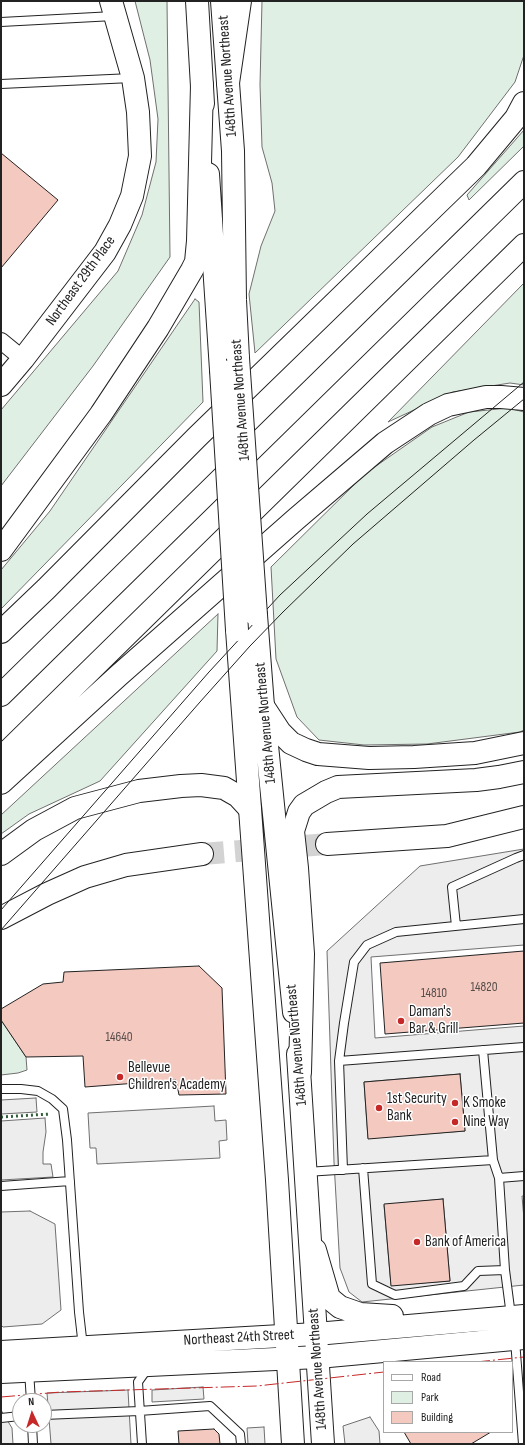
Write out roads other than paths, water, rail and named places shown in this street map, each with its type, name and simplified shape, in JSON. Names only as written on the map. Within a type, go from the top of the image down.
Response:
[{"type":"main road","name":"148th Avenue Northeast","points":[[197,1],[242,705],[249,783],[288,1336],[293,1444]]},
{"type":"main road","name":"148th Avenue Northeast","points":[[222,1],[233,151],[235,300],[238,358],[256,615],[300,1072],[323,1444]]},
{"type":"main road","points":[[228,84],[240,1]]},
{"type":"main road","name":"Northeast 29th Place","points":[[1,384],[23,359],[105,252],[120,225],[132,196],[140,156],[138,112],[133,78],[113,8]]},
{"type":"main road","points":[[1,550],[101,414],[158,328],[196,262],[198,241],[202,85]]},
{"type":"main road","points":[[1,632],[46,589],[197,437],[476,166],[516,118],[524,103]]},
{"type":"main road","points":[[1,695],[524,182]]},
{"type":"main road","points":[[1,758],[524,245]]},
{"type":"main road","points":[[1,783],[296,519],[385,443],[429,414],[448,405],[486,397],[524,399]]},
{"type":"main road","points":[[264,706],[280,732],[291,743],[318,754],[369,758],[414,757],[476,752],[524,743]]},
{"type":"main road","points":[[300,1072],[303,954],[293,831],[299,812],[304,805],[326,792],[338,788],[476,780],[524,772]]},
{"type":"main road","points":[[1,854],[34,830],[75,808],[139,791],[201,785],[224,788],[238,796],[250,809]]},
{"type":"main road","points":[[327,844],[447,836],[524,817]]},
{"type":"main road","points":[[1,918],[47,894],[85,877],[126,866],[202,854]]},
{"type":"main road","points":[[310,1232],[329,1298],[340,1308],[360,1314],[477,1320]]},
{"type":"main road","name":"Northeast 24th Street","points":[[1,1352],[288,1336],[518,1317]]},
{"type":"main road","name":"Northeast 24th Street","points":[[1,1372],[289,1359],[519,1339]]},
{"type":"main road","points":[[150,1365],[166,1342]]},
{"type":"street","points":[[1,341],[23,359]]},
{"type":"lane","points":[[1,22],[113,8]]},
{"type":"lane","points":[[1,84],[133,78]]},
{"type":"lane","points":[[456,926],[452,887],[524,855]]},
{"type":"lane","points":[[343,1170],[339,1061],[354,962],[367,945],[396,932],[524,919]]},
{"type":"lane","points":[[339,1061],[524,1047]]},
{"type":"lane","points":[[483,1050],[493,1160],[499,1178],[505,1270],[518,1317]]},
{"type":"lane","points":[[1,1089],[38,1091],[52,1099],[63,1109],[83,1348]]},
{"type":"lane","points":[[306,1172],[493,1160]]},
{"type":"lane","points":[[363,1168],[372,1284],[395,1295],[464,1286],[478,1271],[505,1270]]},
{"type":"lane","points":[[499,1178],[524,1176]]},
{"type":"lane","points":[[1,1186],[70,1181]]},
{"type":"lane","points":[[519,1339],[523,1444]]},
{"type":"lane","points":[[142,1444],[138,1382],[150,1365]]},
{"type":"lane","points":[[29,1371],[30,1393]]},
{"type":"lane","points":[[52,1415],[140,1412],[210,1406],[240,1434],[241,1444]]},
{"type":"lane","points":[[1,1418],[12,1417]]},
{"type":"lane","points":[[32,1433],[33,1444]]},
{"type":"tunnel","points":[[202,854],[327,844]]},
{"type":"tram line","points":[[1,910],[209,672],[280,595],[367,514],[524,382]]},
{"type":"tram line","points":[[1,930],[200,702],[250,646],[283,612],[353,544],[524,399]]},
{"type":"place","name":"Daman's Bar & Grill","points":[[401,1021]]},
{"type":"place","name":"Bellevue Children's Academy","points":[[120,1077]]},
{"type":"place","name":"K Smoke","points":[[455,1103]]},
{"type":"place","name":"1st Security Bank","points":[[379,1108]]},
{"type":"place","name":"Nine Way","points":[[455,1122]]},
{"type":"place","name":"Bank of America","points":[[417,1242]]}]
